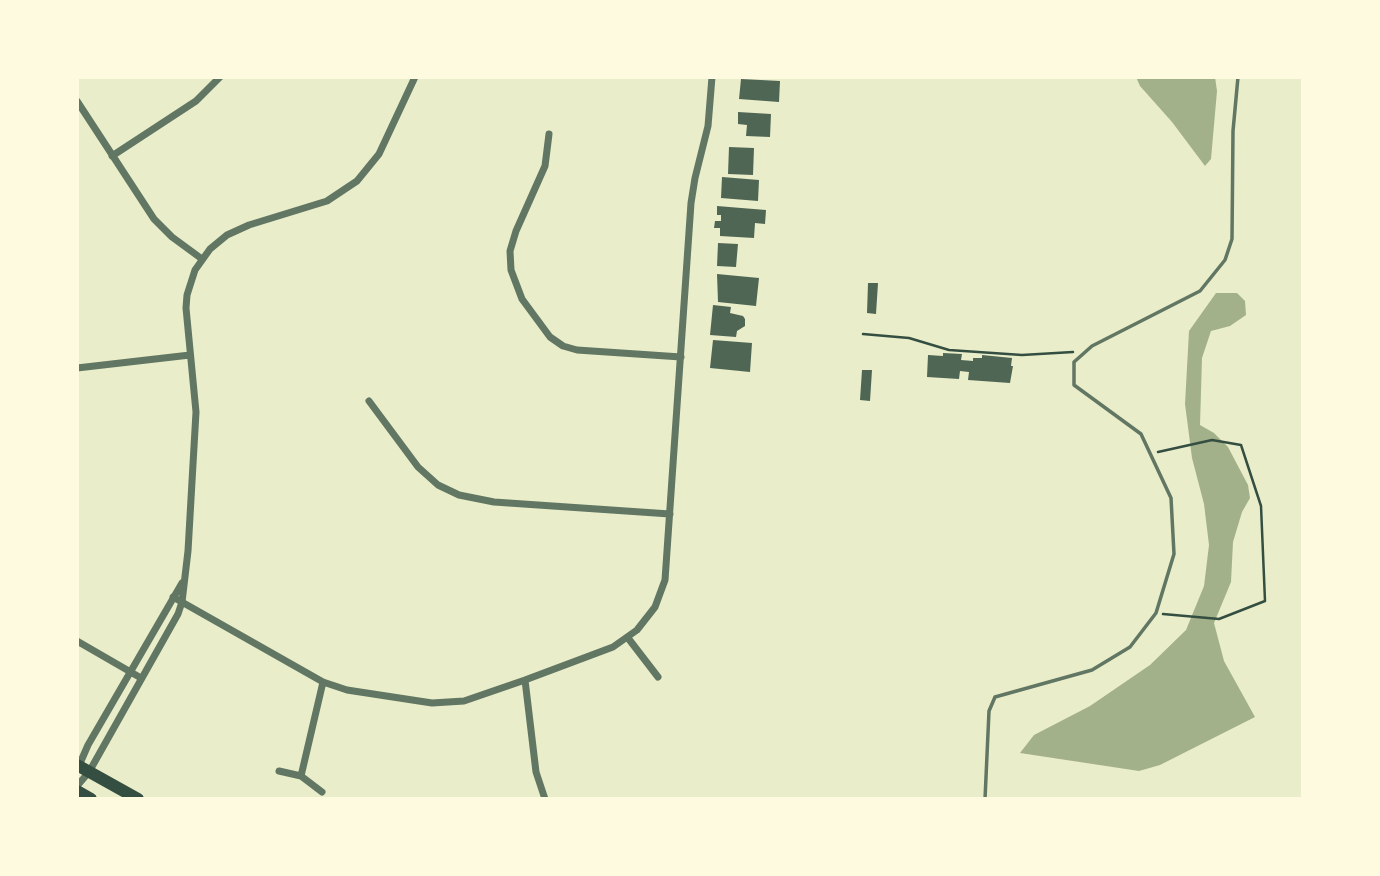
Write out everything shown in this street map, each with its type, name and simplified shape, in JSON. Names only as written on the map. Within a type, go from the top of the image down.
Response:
[{"type":"highway","points":[[80,769],[138,799]]},
{"type":"highway","points":[[77,789],[91,799]]},
{"type":"street","points":[[112,156],[196,101],[220,77]]},
{"type":"street","points":[[80,769],[141,678],[178,614],[182,602],[188,551],[196,412],[186,308],[195,270],[218,241],[236,230],[315,206],[349,189],[366,173],[379,154],[415,77]]},
{"type":"street","points":[[173,597],[323,682],[369,694],[442,703],[472,698],[525,680],[602,652],[628,638],[647,619],[661,593],[667,567],[693,190],[708,126],[712,77]]},
{"type":"street","points":[[77,101],[154,219],[172,237],[202,259]]},
{"type":"street","points":[[549,134],[545,166],[510,251],[511,270],[522,299],[550,337],[563,346],[577,350],[681,357]]},
{"type":"street","points":[[77,368],[190,355]]},
{"type":"street","points":[[369,401],[418,467],[438,485],[458,495],[494,502],[670,514]]},
{"type":"street","points":[[77,789],[80,769],[130,671],[183,582]]},
{"type":"street","points":[[628,638],[658,677]]},
{"type":"street","points":[[77,641],[141,678]]},
{"type":"street","points":[[525,680],[536,772],[545,799]]},
{"type":"street","points":[[301,776],[323,682]]},
{"type":"street","points":[[279,771],[301,776],[322,792]]},
{"type":"lane","points":[[985,799],[989,711],[995,697],[1092,670],[1130,647],[1156,613],[1174,554],[1171,498],[1141,434],[1074,385],[1074,362],[1092,346],[1200,291],[1225,260],[1231,239],[1233,131],[1238,77]]},
{"type":"path","points":[[863,334],[909,338],[949,350],[1022,355],[1076,352],[1083,354]]},
{"type":"path","points":[[1150,454],[1212,440],[1241,445],[1261,506],[1265,601],[1219,619],[1156,613]]},
{"type":"shaded area","points":[[1136,77],[1215,77],[1217,91],[1211,159],[1205,166],[1172,122],[1140,86]]},
{"type":"shaded area","points":[[1216,293],[1237,293],[1245,301],[1246,315],[1230,326],[1211,331],[1202,358],[1200,425],[1214,433],[1228,447],[1248,485],[1250,498],[1242,512],[1233,542],[1231,582],[1214,623],[1224,661],[1255,717],[1160,765],[1139,771],[1020,753],[1034,735],[1090,706],[1150,665],[1186,630],[1204,586],[1209,545],[1204,504],[1192,458],[1185,404],[1189,331]]},
{"type":"building","points":[[741,79],[780,81],[779,102],[739,99]]},
{"type":"building","points":[[738,112],[771,114],[770,137],[746,136],[747,125],[738,124]]},
{"type":"building","points":[[729,147],[754,148],[753,175],[728,174]]},
{"type":"building","points":[[722,177],[759,180],[758,201],[721,198]]},
{"type":"building","points":[[717,206],[766,210],[765,224],[755,223],[754,238],[720,236],[720,228],[714,228],[715,221],[721,221],[721,215],[717,215]]},
{"type":"building","points":[[718,243],[738,244],[736,267],[717,266]]},
{"type":"building","points":[[717,274],[759,278],[756,306],[718,302]]},
{"type":"building","points":[[868,283],[878,283],[876,314],[867,313]]},
{"type":"building","points":[[713,305],[731,307],[730,313],[743,316],[745,326],[737,331],[736,337],[710,335]]},
{"type":"building","points":[[713,340],[752,343],[750,372],[710,368]]},
{"type":"building","points":[[943,353],[962,354],[961,360],[973,361],[973,358],[982,358],[982,355],[1012,358],[1010,383],[968,380],[969,372],[960,371],[959,379],[927,377],[928,355],[943,356]]},
{"type":"building","points":[[862,370],[872,370],[870,401],[860,400]]}]
